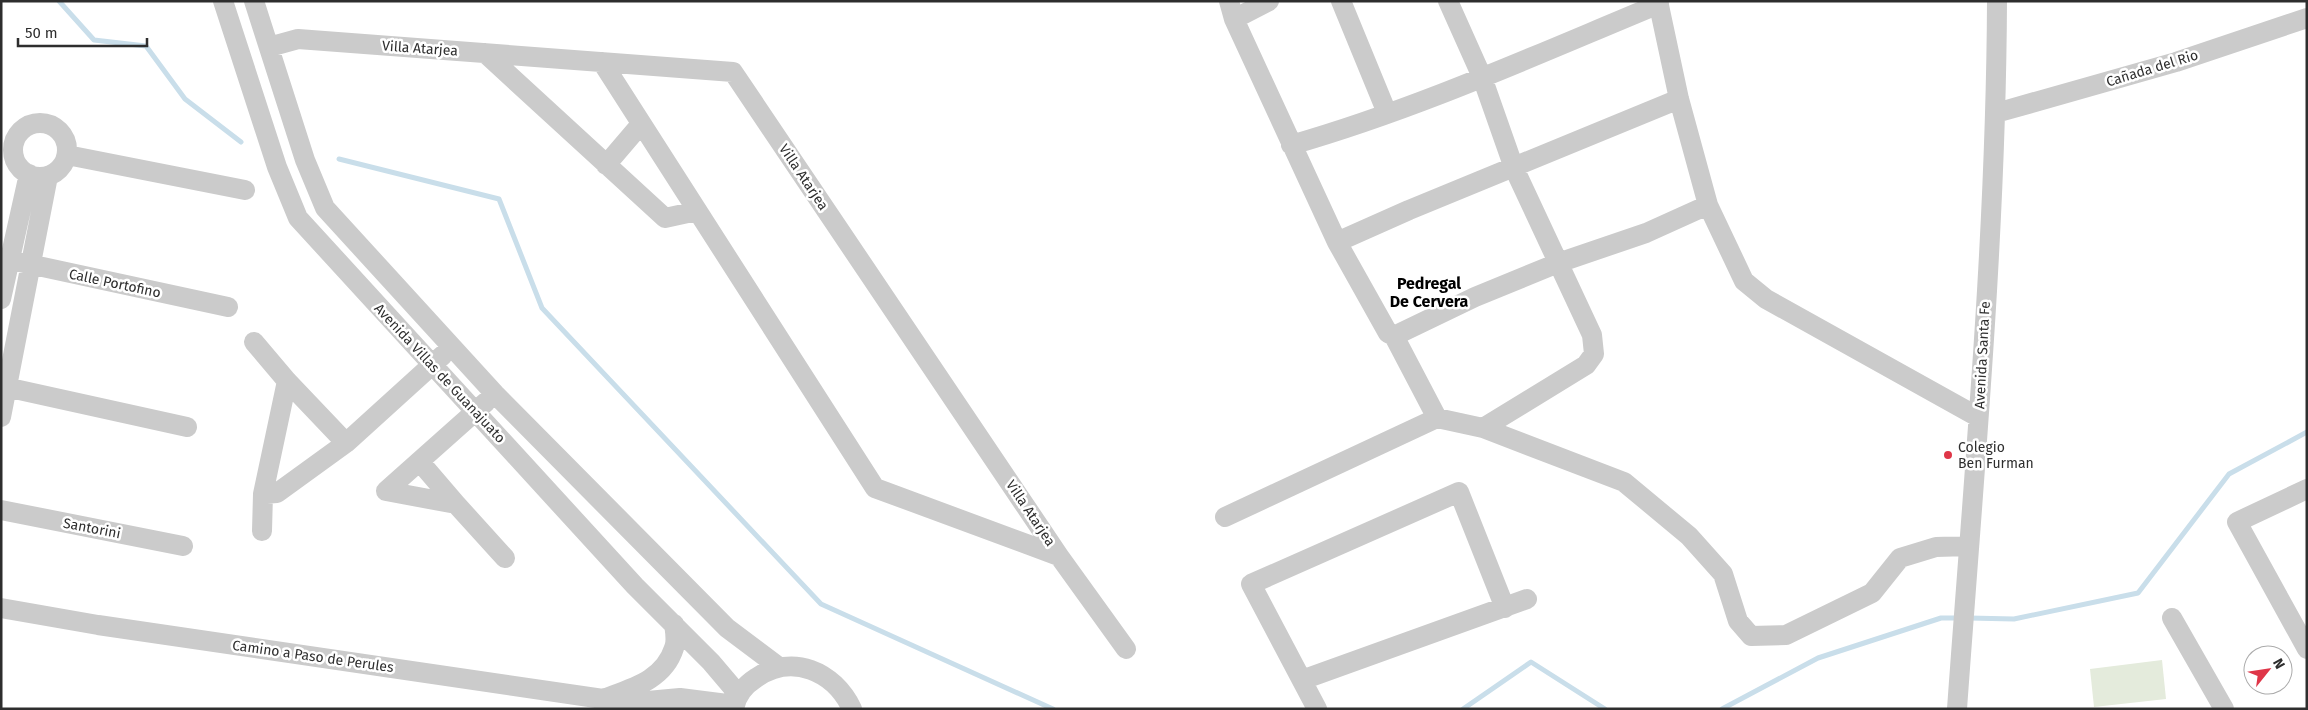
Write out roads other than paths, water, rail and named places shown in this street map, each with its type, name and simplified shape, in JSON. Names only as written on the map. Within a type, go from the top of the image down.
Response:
[{"type":"street","name":"Avenida Villas de Guanajuato","points":[[223,1],[277,167],[298,218],[635,586],[712,662],[736,703]]},
{"type":"street","name":"Avenida Villas de Guanajuato","points":[[254,1],[305,160],[325,208],[495,394],[728,628],[780,667]]},
{"type":"street","points":[[1269,1],[1231,10],[1291,145],[1337,242],[1388,334],[1394,336],[1476,297],[1558,263],[1646,232],[1708,205]]},
{"type":"street","points":[[1341,1],[1387,113]]},
{"type":"street","points":[[1448,1],[1482,78],[1514,168],[1592,335],[1594,354],[1586,365],[1483,428]]},
{"type":"street","name":"Avenida Santa Fe","points":[[1957,709],[1978,417],[1996,113],[1997,1]]},
{"type":"street","points":[[1291,145],[1339,132],[1421,102],[1482,78],[1659,2],[1679,99],[1708,205],[1744,281],[1766,299],[1978,417]]},
{"type":"street","name":"Cañada del Rio","points":[[1996,113],[2176,62],[2307,18]]},
{"type":"street","name":"Villa Atarjea","points":[[269,47],[298,38],[733,72],[1059,556]]},
{"type":"street","points":[[485,53],[664,218],[697,211]]},
{"type":"street","name":"Villa Atarjea","points":[[602,62],[874,488],[1059,556]]},
{"type":"street","points":[[1337,242],[1409,210],[1679,99]]},
{"type":"street","points":[[41,123],[52,126],[62,133],[67,144],[67,155],[60,168],[38,175],[19,166],[8,139],[30,125],[41,123]]},
{"type":"street","points":[[606,164],[641,124]]},
{"type":"street","points":[[67,155],[245,190]]},
{"type":"street","points":[[1,299],[6,259],[38,175]]},
{"type":"street","points":[[1,417],[4,386],[30,264],[38,175]]},
{"type":"street","name":"Calle Portofino","points":[[6,259],[228,307]]},
{"type":"street","points":[[1394,336],[1436,418]]},
{"type":"street","points":[[254,342],[287,381],[346,443]]},
{"type":"street","points":[[263,494],[277,493],[346,443],[452,347]]},
{"type":"street","points":[[262,530],[263,494],[287,381]]},
{"type":"street","points":[[4,386],[187,426]]},
{"type":"street","points":[[456,504],[386,491],[495,394]]},
{"type":"street","points":[[1225,516],[1436,418],[1483,428],[1624,482],[1689,536],[1723,574],[1738,621],[1751,636],[1786,634],[1872,593],[1900,558],[1936,547],[1969,546]]},
{"type":"street","points":[[420,462],[505,558]]},
{"type":"street","points":[[2307,489],[2237,522],[2307,649]]},
{"type":"street","points":[[1318,709],[1250,584],[1459,492],[1505,608]]},
{"type":"street","name":"Santorini","points":[[1,510],[182,546]]},
{"type":"street","points":[[1059,556],[1126,649]]},
{"type":"street","points":[[1302,680],[1527,599]]},
{"type":"street","name":"Camino a Paso de Perules","points":[[1,608],[98,625],[603,699],[632,706],[680,698],[736,703]]},
{"type":"street","points":[[2172,618],[2224,709]]},
{"type":"street","points":[[603,699],[638,686],[663,670],[675,646],[674,624]]},
{"type":"street","points":[[736,703],[750,682],[764,672],[780,667],[798,666],[817,671],[833,681],[845,696],[852,709]]},
{"type":"waterway","points":[[59,1],[94,40],[146,46],[185,99],[241,142]]},
{"type":"waterway","points":[[339,159],[499,199],[542,308],[821,604],[1053,709]]},
{"type":"waterway","points":[[1969,618],[2014,619],[2138,593],[2229,474],[2307,432]]},
{"type":"waterway","points":[[1722,709],[1818,658],[1941,618],[1960,618]]},
{"type":"waterway","points":[[1463,709],[1531,662],[1605,709]]},
{"type":"place","name":"Colegio Ben Furman","points":[[1948,455]]},
{"type":"district","name":"Pedregal De Cervera","points":[[1429,292]]}]
